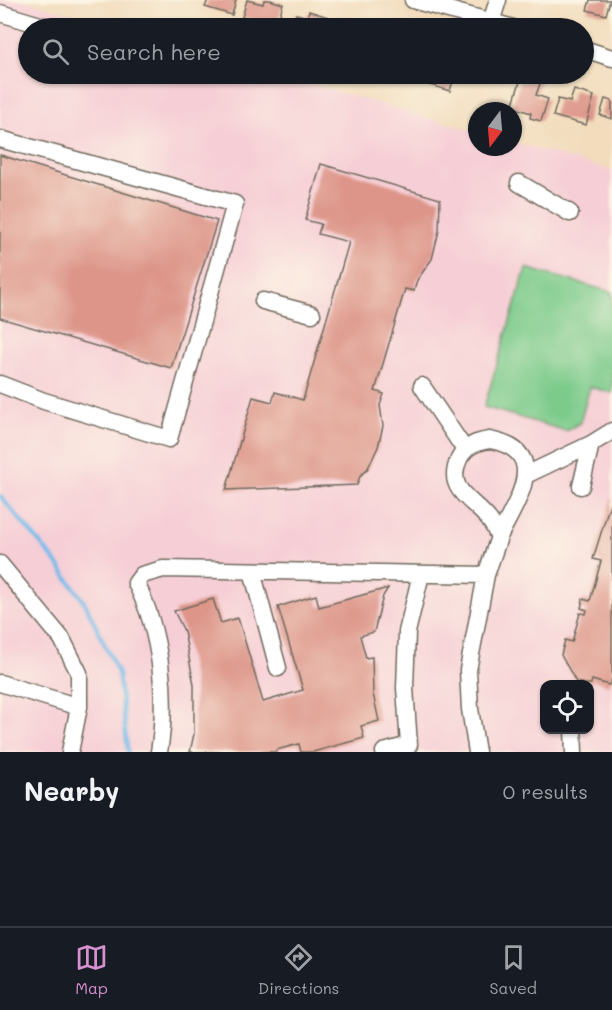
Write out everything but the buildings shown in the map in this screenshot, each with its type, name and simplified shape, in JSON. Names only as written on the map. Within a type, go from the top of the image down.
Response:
[{"type":"street","points":[[413,0],[477,18]]},
{"type":"street","points":[[492,18],[498,0]]},
{"type":"street","points":[[0,13],[18,18]]},
{"type":"street","points":[[594,52],[612,58]]},
{"type":"street","points":[[0,139],[235,204],[169,440],[44,401],[0,384]]},
{"type":"street","points":[[519,183],[570,213]]},
{"type":"street","points":[[263,301],[312,314]]},
{"type":"street","points":[[422,386],[465,450]]},
{"type":"street","points":[[526,475],[591,444],[612,431]]},
{"type":"street","points":[[477,752],[470,709],[468,670],[486,575],[500,537],[523,489],[526,475],[521,457],[512,447],[490,440],[476,442],[465,450],[456,466],[455,479],[460,492],[490,521],[500,537]]},
{"type":"street","points":[[581,486],[591,444]]},
{"type":"street","points":[[0,564],[62,639],[79,673],[79,706],[70,752]]},
{"type":"street","points":[[159,752],[162,732],[163,684],[147,604],[136,583],[142,575],[163,569],[486,575]]},
{"type":"street","points":[[252,571],[278,668]]},
{"type":"street","points":[[384,752],[409,744],[405,688],[407,632],[421,574]]},
{"type":"street","points":[[0,683],[79,706]]},
{"type":"street","points":[[573,734],[574,752]]},
{"type":"shaded area","points":[[0,0],[22,0],[85,18],[18,18],[18,84],[311,84],[468,129],[468,156],[522,156],[522,145],[612,171],[612,752],[0,752]]},
{"type":"green space","points":[[526,268],[612,292],[612,393],[590,387],[580,423],[566,431],[484,407]]},
{"type":"waterway","points":[[0,496],[56,562],[85,603],[118,673],[128,752]]}]
